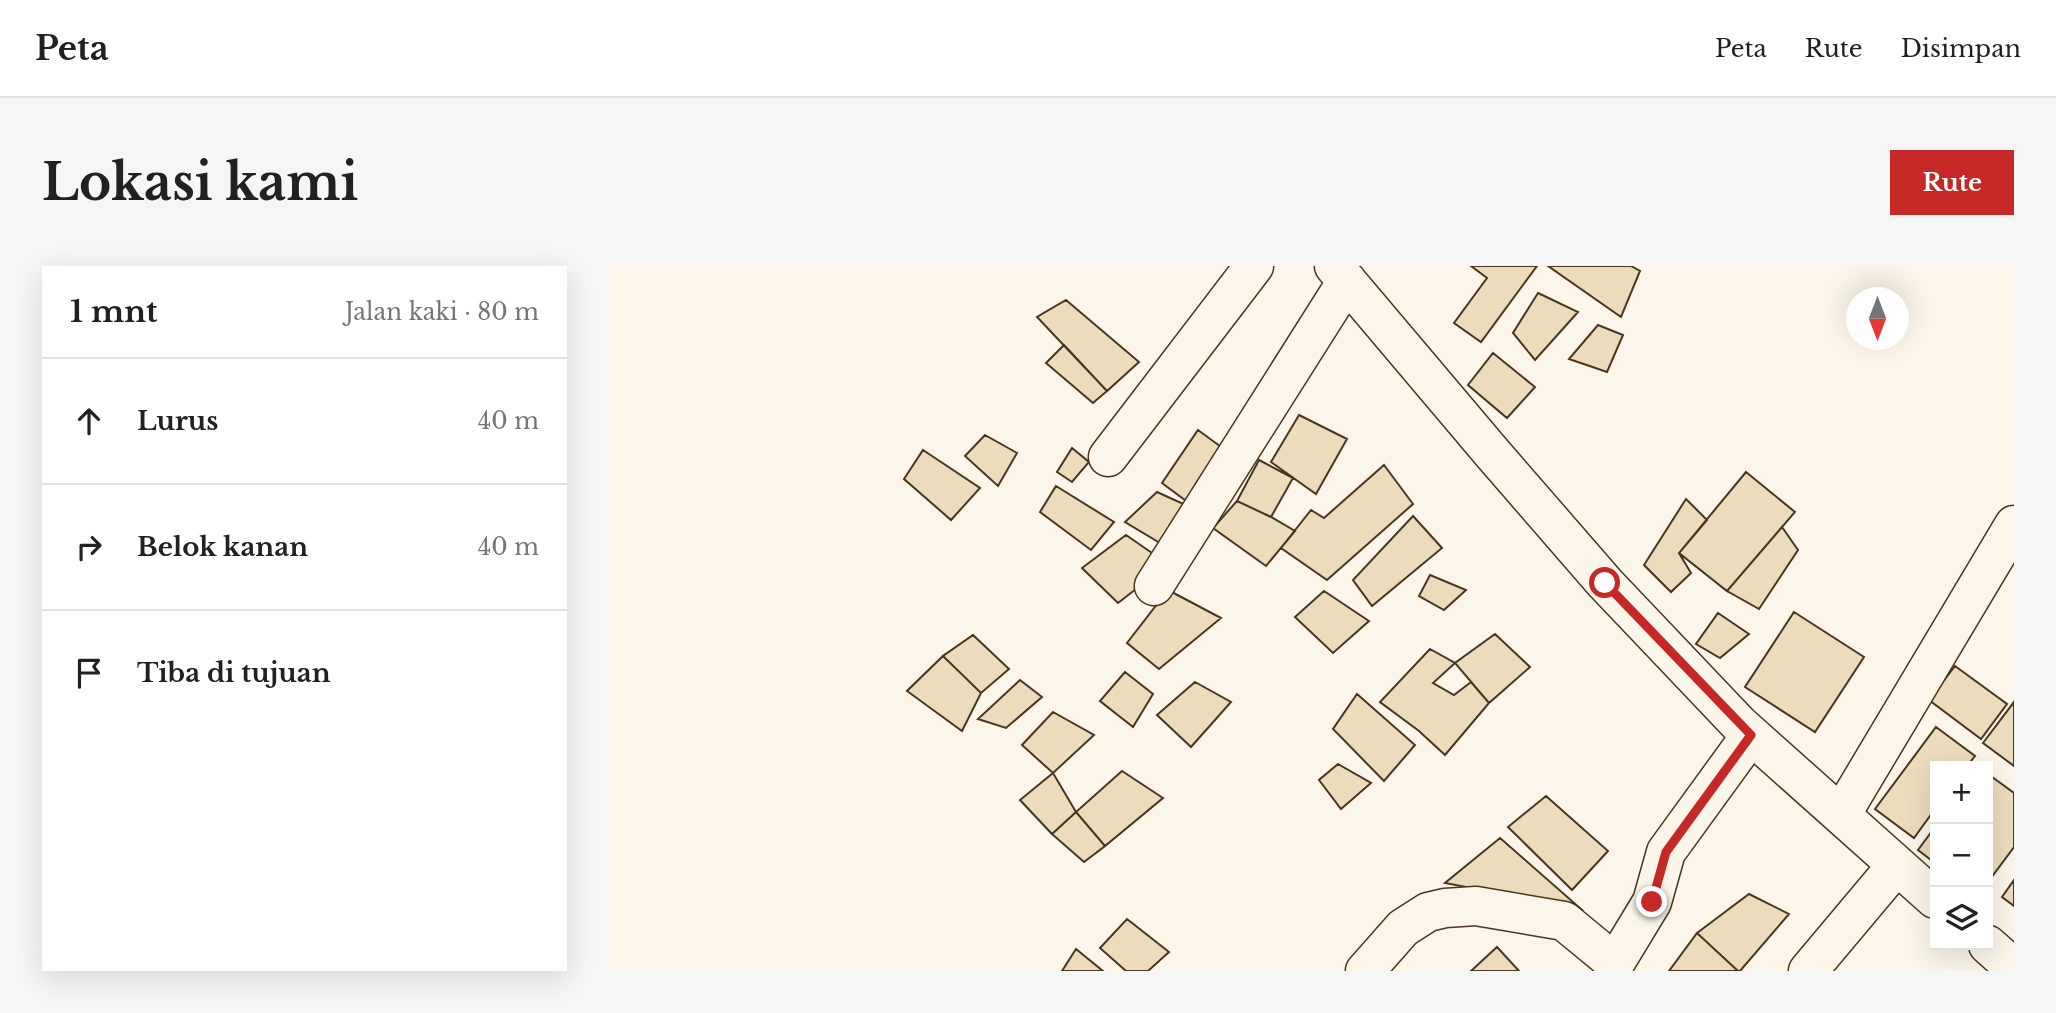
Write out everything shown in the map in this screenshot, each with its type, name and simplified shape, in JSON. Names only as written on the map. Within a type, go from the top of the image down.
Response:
[{"type":"street","points":[[1108,457],[1254,266]]},
{"type":"street","points":[[1154,586],[1340,274],[1605,583],[1751,735],[1930,894]]},
{"type":"street","points":[[1841,815],[2014,525]]},
{"type":"street","points":[[1365,971],[1403,928],[1428,912],[1476,906],[1563,921],[1612,967],[1652,902],[1666,852],[1751,735]]},
{"type":"street","points":[[1808,971],[1898,865]]},
{"type":"street","points":[[1993,949],[2014,968]]},
{"type":"building","points":[[1471,266],[1537,266],[1481,342],[1454,323],[1487,278]]},
{"type":"building","points":[[1548,266],[1631,266],[1640,271],[1621,317]]},
{"type":"building","points":[[1538,293],[1578,312],[1535,360],[1513,333]]},
{"type":"building","points":[[1066,300],[1139,362],[1107,391],[1037,317]]},
{"type":"building","points":[[1598,325],[1623,335],[1607,372],[1569,359]]},
{"type":"building","points":[[1064,345],[1107,391],[1093,403],[1046,363]]},
{"type":"building","points":[[1493,353],[1535,387],[1507,418],[1468,385]]},
{"type":"building","points":[[1299,415],[1347,439],[1316,494],[1271,462]]},
{"type":"building","points":[[1198,430],[1228,452],[1201,512],[1162,483]]},
{"type":"building","points":[[985,435],[1017,453],[998,486],[965,456]]},
{"type":"building","points":[[1072,448],[1089,462],[1072,482],[1057,472]]},
{"type":"building","points":[[923,450],[980,488],[951,520],[904,479]]},
{"type":"building","points":[[1259,460],[1293,478],[1271,517],[1237,501]]},
{"type":"building","points":[[1384,465],[1413,504],[1327,580],[1281,548],[1311,510],[1324,518]]},
{"type":"building","points":[[1746,472],[1795,512],[1727,591],[1679,553]]},
{"type":"building","points":[[1056,486],[1114,522],[1091,550],[1040,512]]},
{"type":"building","points":[[1157,492],[1201,512],[1175,552],[1125,522]]},
{"type":"building","points":[[1686,499],[1707,520],[1679,553],[1691,573],[1671,592],[1644,565]]},
{"type":"building","points":[[1237,501],[1295,531],[1266,566],[1213,528]]},
{"type":"building","points":[[1413,516],[1442,548],[1372,606],[1353,580]]},
{"type":"building","points":[[1782,527],[1798,550],[1759,609],[1727,591]]},
{"type":"building","points":[[1126,535],[1168,564],[1118,603],[1082,568]]},
{"type":"building","points":[[1430,575],[1466,590],[1444,610],[1419,596]]},
{"type":"building","points":[[1168,590],[1221,618],[1159,669],[1127,643]]},
{"type":"building","points":[[1324,591],[1369,621],[1333,653],[1295,617]]},
{"type":"building","points":[[1794,612],[1864,657],[1815,732],[1745,687]]},
{"type":"building","points":[[1718,613],[1749,634],[1720,658],[1696,644]]},
{"type":"building","points":[[1495,634],[1530,667],[1489,703],[1455,663]]},
{"type":"building","points":[[973,635],[1009,669],[981,693],[943,656]]},
{"type":"building","points":[[1430,649],[1455,663],[1433,683],[1454,695],[1471,682],[1489,703],[1445,755],[1419,731],[1380,702]]},
{"type":"building","points":[[943,656],[981,693],[962,731],[907,691]]},
{"type":"building","points":[[1955,666],[2007,704],[1981,739],[1929,700]]},
{"type":"building","points":[[1125,672],[1153,694],[1133,727],[1100,701]]},
{"type":"building","points":[[1020,680],[1042,697],[1006,728],[978,719]]},
{"type":"building","points":[[1195,682],[1231,702],[1191,747],[1157,715]]},
{"type":"building","points":[[1357,694],[1415,745],[1384,781],[1333,729]]},
{"type":"building","points":[[2014,702],[2014,766],[1983,743]]},
{"type":"building","points":[[1053,712],[1094,735],[1053,773],[1022,745]]},
{"type":"building","points":[[1936,727],[1975,756],[1971,761],[1930,761],[1930,816],[1914,838],[1875,809]]},
{"type":"building","points":[[1338,764],[1371,783],[1341,809],[1319,780]]},
{"type":"building","points":[[1122,771],[1163,798],[1105,846],[1076,812]]},
{"type":"building","points":[[1053,773],[1076,812],[1052,834],[1020,800]]},
{"type":"building","points":[[1993,778],[2014,793],[2014,847],[1993,875]]},
{"type":"building","points":[[1546,796],[1608,851],[1572,890],[1508,827]]},
{"type":"building","points":[[1076,812],[1105,846],[1084,862],[1052,834]]},
{"type":"building","points":[[1930,834],[1930,859],[1918,850]]},
{"type":"building","points":[[1500,838],[1581,909],[1445,883]]},
{"type":"building","points":[[2014,880],[2014,906],[2002,897]]},
{"type":"building","points":[[1749,894],[1789,914],[1738,971],[1697,933]]},
{"type":"building","points":[[1127,919],[1169,952],[1148,971],[1126,971],[1100,948]]},
{"type":"building","points":[[1697,933],[1738,971],[1669,971]]},
{"type":"building","points":[[1497,947],[1519,971],[1471,971]]},
{"type":"building","points":[[1076,949],[1103,971],[1062,971]]},
{"type":"route","points":[[1605,583],[1751,735],[1666,852],[1652,902]]}]
